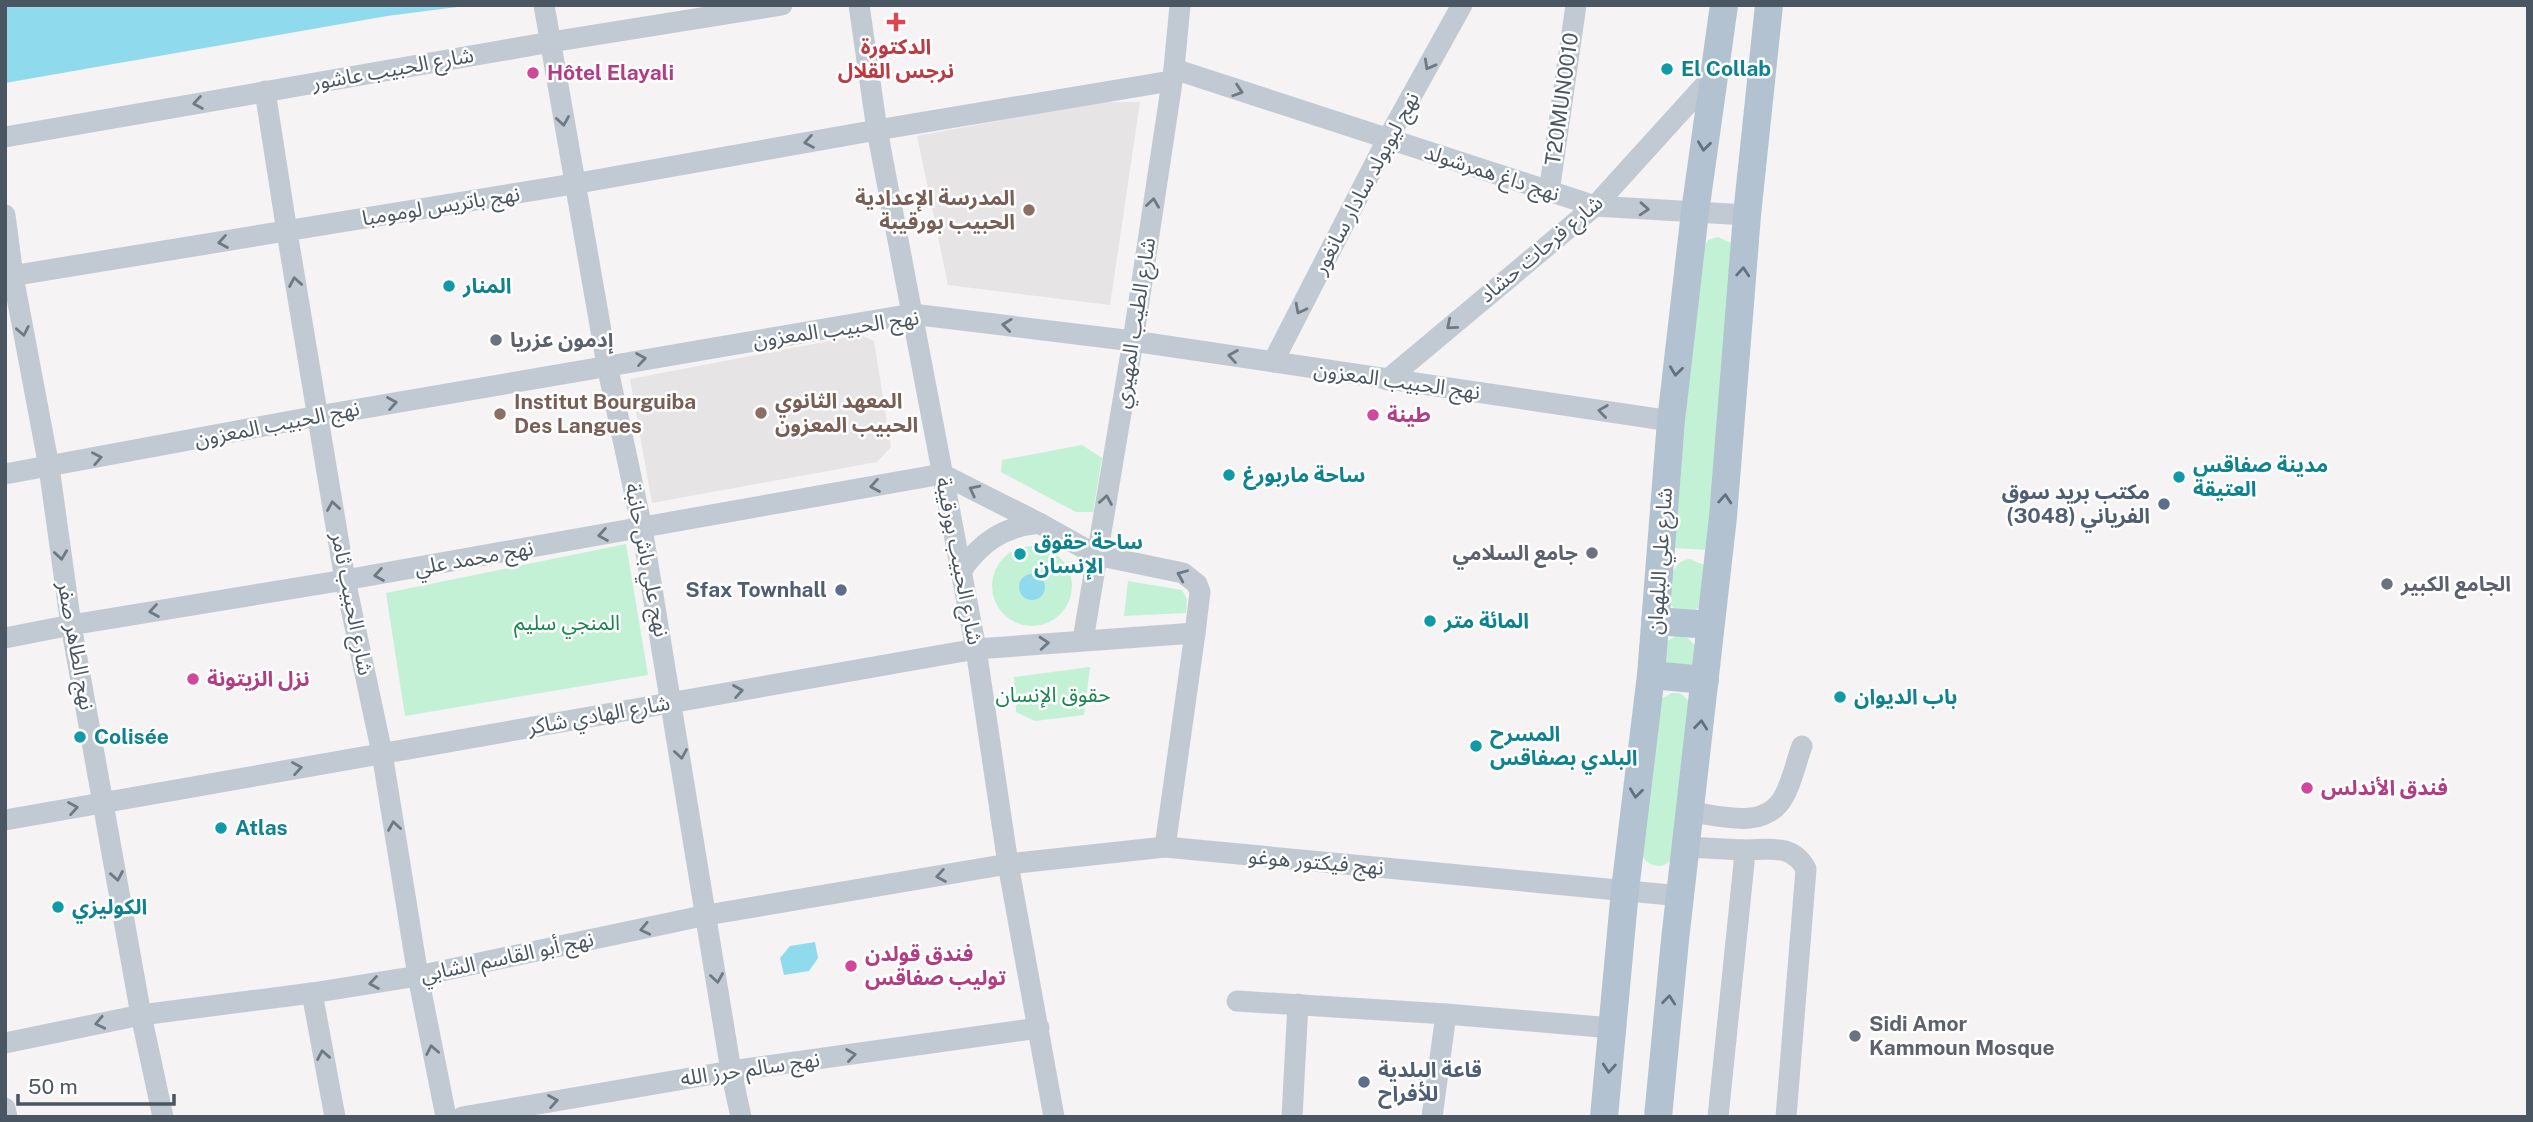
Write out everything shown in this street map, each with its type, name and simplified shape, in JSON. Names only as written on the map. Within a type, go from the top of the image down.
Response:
[{"type":"main road","name":"شارع علي البلهوان","points":[[1604,1117],[1625,890],[1651,675],[1671,421],[1695,212],[1724,5]]},
{"type":"main road","points":[[1658,1117],[1723,517],[1747,215],[1769,5]]},
{"type":"main road","points":[[1655,621],[1710,625]]},
{"type":"main road","points":[[1651,675],[1705,680]]},
{"type":"street","name":"نهج علي باش حانبة","points":[[544,5],[573,184],[607,365],[642,528],[673,702],[741,1117]]},
{"type":"street","name":"شارع الحبيب عاشور","points":[[5,137],[265,90],[782,5]]},
{"type":"street","name":"شارع الحبيب بورقيبة","points":[[859,5],[877,130],[976,649],[1008,864],[1054,1117]]},
{"type":"street","name":"شارع الطيب المهيري","points":[[1083,640],[1133,341],[1180,5]]},
{"type":"street","name":"نهج ليوبولد سادار سانغور","points":[[1273,362],[1387,140],[1462,5]]},
{"type":"street","name":"T20MUN0010","points":[[1549,192],[1576,5]]},
{"type":"street","name":"نهج داغ همرشولد","points":[[877,130],[1172,75],[1595,206],[1747,215]]},
{"type":"street","name":"شارع فرحات حشاد","points":[[1387,380],[1595,206],[1713,76]]},
{"type":"street","name":"شارع الحبيب ثامر","points":[[265,90],[286,232],[345,580],[382,753],[418,976],[446,1117]]},
{"type":"street","name":"نهج باتريس لومومبا","points":[[9,277],[573,184],[877,130]]},
{"type":"street","name":"نهج الطاهر صفر","points":[[5,215],[9,277],[49,467],[71,625],[141,1015],[163,1117]]},
{"type":"street","name":"نهج الحبيب المعزون","points":[[5,474],[607,365],[912,314],[1133,341],[1671,421]]},
{"type":"street","points":[[942,474],[1096,555],[1184,573],[1197,584],[1200,592],[1166,847]]},
{"type":"street","name":"نهج محمد علي","points":[[5,638],[942,474]]},
{"type":"street","points":[[961,571],[986,541],[1002,531],[1039,523]]},
{"type":"street","name":"شارع الهادي شاكر","points":[[5,820],[976,649],[1195,633]]},
{"type":"street","points":[[1691,813],[1749,820],[1770,813],[1783,798],[1802,746]]},
{"type":"street","name":"نهج فيكتور هوغو","points":[[1008,864],[1166,847],[1681,896]]},
{"type":"street","points":[[1687,847],[1787,850],[1799,856],[1806,869],[1786,1117]]},
{"type":"street","points":[[1718,1117],[1740,907],[1743,850]]},
{"type":"street","name":"نهج أبو القاسم الشابي","points":[[5,1043],[141,1015],[418,976],[707,915],[1008,864]]},
{"type":"street","points":[[312,993],[335,1117]]},
{"type":"street","points":[[1237,1001],[1612,1028]]},
{"type":"street","points":[[1292,1117],[1298,1004]]},
{"type":"street","points":[[1432,1117],[1446,1014]]},
{"type":"street","name":"نهج سالم حرز الله","points":[[462,1117],[732,1070],[1038,1028]]},
{"type":"street","points":[[5,1108],[7,1117]]},
{"type":"shaded area","name":"المدرسة الإعدادية الحبيب بورقيبة","points":[[1100,102],[1140,102],[1110,305],[948,285],[917,136]]},
{"type":"shaded area","name":"المعهد الثانوي الحبيب المعزون","points":[[861,335],[874,341],[891,447],[877,462],[652,503],[630,379]]},
{"type":"green space","points":[[1718,237],[1731,243],[1710,550],[1674,548],[1700,255],[1708,240]]},
{"type":"green space","points":[[1082,445],[1102,458],[1093,512],[1076,512],[1001,472],[1002,460]]},
{"type":"green space","name":"المنجي سليم","points":[[626,544],[648,675],[405,716],[386,593]]},
{"type":"green space","points":[[1032,546],[1047,549],[1060,558],[1069,571],[1072,586],[1069,601],[1060,614],[1047,623],[1032,626],[1017,623],[1004,614],[995,601],[992,586],[995,571],[1004,558],[1017,549]]},
{"type":"green space","points":[[1690,559],[1704,565],[1701,604],[1696,610],[1679,612],[1669,604],[1672,576],[1678,565]]},
{"type":"green space","points":[[1128,581],[1182,590],[1187,599],[1186,613],[1124,616]]},
{"type":"green space","points":[[1676,636],[1688,638],[1695,646],[1694,663],[1690,666],[1667,663],[1664,659],[1666,642]]},
{"type":"green space","name":"حقوق الإنسان","points":[[1090,667],[1084,715],[1035,721],[1016,712],[1014,677]]},
{"type":"green space","points":[[1672,693],[1680,693],[1690,702],[1674,856],[1666,864],[1657,866],[1641,855],[1661,699]]},
{"type":"water","points":[[5,5],[473,5],[387,16],[5,83]]},
{"type":"water","points":[[1032,574],[1041,578],[1045,587],[1041,596],[1032,600],[1023,596],[1019,587],[1023,578]]},
{"type":"water","points":[[815,942],[818,958],[809,971],[784,975],[780,958],[790,946]]},
{"type":"place","name":"الدكتورة نرجس القلال","points":[[896,22]]},
{"type":"place","name":"El Collab","points":[[1667,69]]},
{"type":"place","name":"Hôtel Elayali","points":[[533,73]]},
{"type":"place","name":"المدرسة الإعدادية الحبيب بورقيبة","points":[[1029,210]]},
{"type":"place","name":"المنار","points":[[449,286]]},
{"type":"place","name":"إدمون عزريا","points":[[496,340]]},
{"type":"place","name":"المعهد الثانوي الحبيب المعزون","points":[[761,413]]},
{"type":"place","name":"Institut Bourguiba Des Langues","points":[[500,414]]},
{"type":"place","name":"طينة","points":[[1373,415]]},
{"type":"place","name":"ساحة ماربورغ","points":[[1229,475]]},
{"type":"place","name":"مدينة صفاقس العتيقة","points":[[2179,477]]},
{"type":"place","name":"مكتب بريد سوق الفرياني (3048)","points":[[2164,504]]},
{"type":"place","name":"جامع السلامي","points":[[1592,553]]},
{"type":"place","name":"ساحة حقوق الإنسان","points":[[1020,554]]},
{"type":"place","name":"الجامع الكبير","points":[[2387,584]]},
{"type":"place","name":"Sfax Townhall","points":[[841,590]]},
{"type":"place","name":"المائة متر","points":[[1430,621]]},
{"type":"place","name":"نزل الزيتونة","points":[[193,679]]},
{"type":"place","name":"باب الديوان","points":[[1840,697]]},
{"type":"place","name":"Colisée","points":[[80,737]]},
{"type":"place","name":"المسرح البلدي بصفاقس","points":[[1476,746]]},
{"type":"place","name":"فندق الأندلس","points":[[2307,788]]},
{"type":"place","name":"Atlas","points":[[221,828]]},
{"type":"place","name":"الكوليزي","points":[[58,907]]},
{"type":"place","name":"فندق قولدن توليب صفاقس","points":[[851,966]]},
{"type":"place","name":"Sidi Amor Kammoun Mosque","points":[[1855,1036]]},
{"type":"place","name":"قاعة البلدية للأفراح","points":[[1364,1082]]}]
